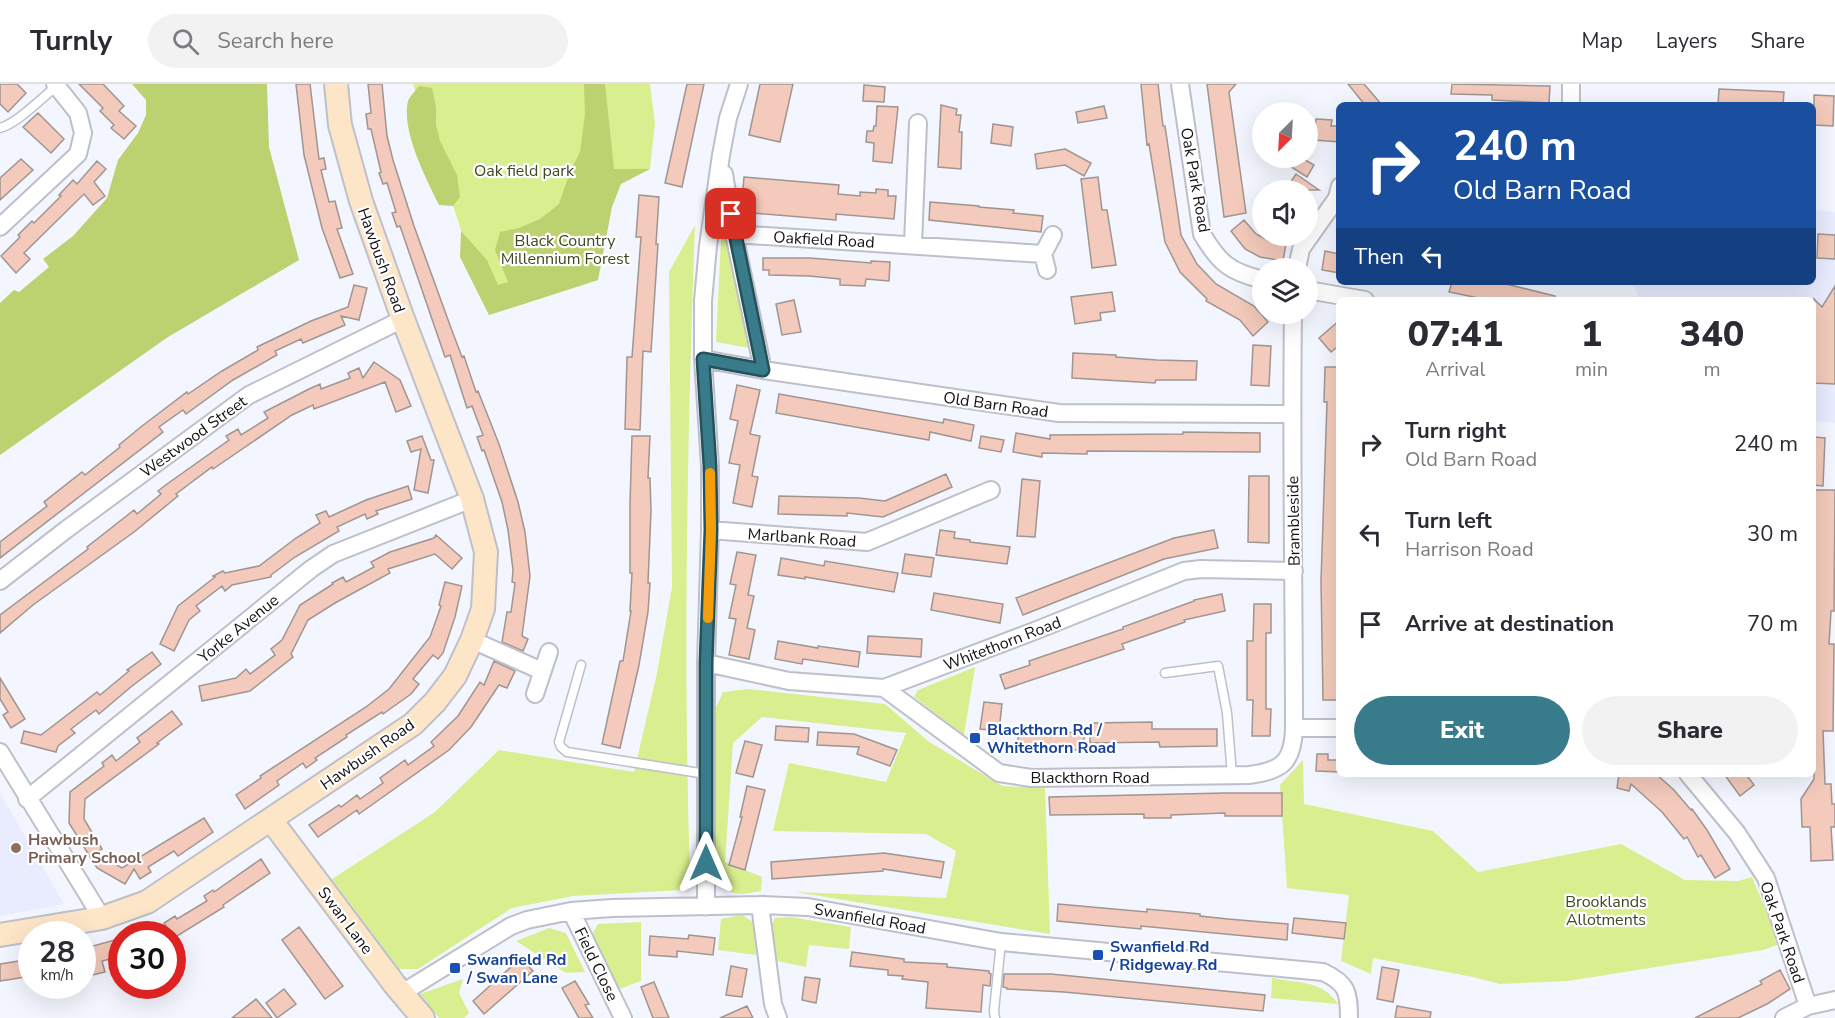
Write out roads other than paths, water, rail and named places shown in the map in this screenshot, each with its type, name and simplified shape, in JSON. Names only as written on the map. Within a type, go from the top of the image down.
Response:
[{"type":"street","name":"Hawbush Road","points":[[0,935],[102,918],[147,902],[413,724],[435,702],[455,676],[472,640],[483,609],[486,552],[472,499],[403,319],[361,201],[340,125],[336,84]]},
{"type":"street","points":[[706,907],[706,663],[711,530],[710,466],[703,359],[703,301],[721,155],[728,118],[739,84]]},
{"type":"street","name":"Oak Park Road","points":[[1180,84],[1202,234],[1222,262],[1237,272],[1252,277]]},
{"type":"street","points":[[1571,84],[1571,102]]},
{"type":"street","points":[[0,227],[78,154],[83,133],[78,112],[56,85]]},
{"type":"street","points":[[913,244],[918,123]]},
{"type":"street","points":[[721,155],[734,234],[763,370]]},
{"type":"street","points":[[1299,258],[1301,249],[1336,199]]},
{"type":"street","name":"Oakfield Road","points":[[734,234],[913,244],[1045,262],[1053,235]]},
{"type":"street","points":[[1318,292],[1348,297]]},
{"type":"street","name":"Westwood Street","points":[[0,581],[249,395],[403,319]]},
{"type":"street","name":"Brambleside","points":[[1293,324],[1294,728]]},
{"type":"street","name":"Old Barn Road","points":[[703,359],[763,370],[1059,413],[1292,414]]},
{"type":"street","name":"Marlbank Road","points":[[711,530],[867,542],[990,490]]},
{"type":"street","name":"Yorke Avenue","points":[[27,799],[311,568],[333,554],[472,499]]},
{"type":"street","name":"Whitethorn Road","points":[[706,663],[789,681],[884,688],[1184,571],[1201,569],[1294,571]]},
{"type":"street","points":[[472,640],[542,671]]},
{"type":"street","points":[[535,694],[549,652]]},
{"type":"street","name":"Blackthorn Road","points":[[884,688],[999,773],[1031,778],[1264,773],[1276,769],[1287,760],[1293,747],[1294,728]]},
{"type":"street","points":[[1294,728],[1336,728]]},
{"type":"street","points":[[0,752],[102,918]]},
{"type":"street","name":"Oak Park Road","points":[[1690,777],[1737,833],[1766,878],[1808,1006]]},
{"type":"street","name":"Swan Lane","points":[[271,820],[423,1018]]},
{"type":"street","points":[[760,905],[773,1004],[778,1018]]},
{"type":"street","name":"Swanfield Road","points":[[402,993],[511,926],[527,920],[571,911],[612,908],[760,905],[818,908],[1001,942],[1323,972],[1343,984],[1347,992],[1349,1018]]},
{"type":"street","name":"Field Close","points":[[571,911],[623,1018]]},
{"type":"street","points":[[1784,1018],[1808,1006],[1835,1000]]},
{"type":"lane","points":[[0,128],[16,121],[56,85]]},
{"type":"lane","points":[[581,665],[559,742],[561,747],[567,752],[706,774]]},
{"type":"lane","points":[[1165,673],[1218,666],[1227,713],[1232,775]]},
{"type":"lane","points":[[995,1018],[1001,942]]},
{"type":"place","name":"Blackthorn Rd / Whitethorn Road","points":[[975,738]]},
{"type":"place","name":"Hawbush Primary School","points":[[16,848]]},
{"type":"place","name":"Swanfield Rd / Ridgeway Rd","points":[[1098,955]]},
{"type":"place","name":"Swanfield Rd / Swan Lane","points":[[455,968]]},
{"type":"park label","name":"Oak field park","points":[[524,170]]},
{"type":"park label","name":"Black Country Millennium Forest","points":[[565,249]]},
{"type":"park label","name":"Brooklands Allotments","points":[[1606,910]]}]
